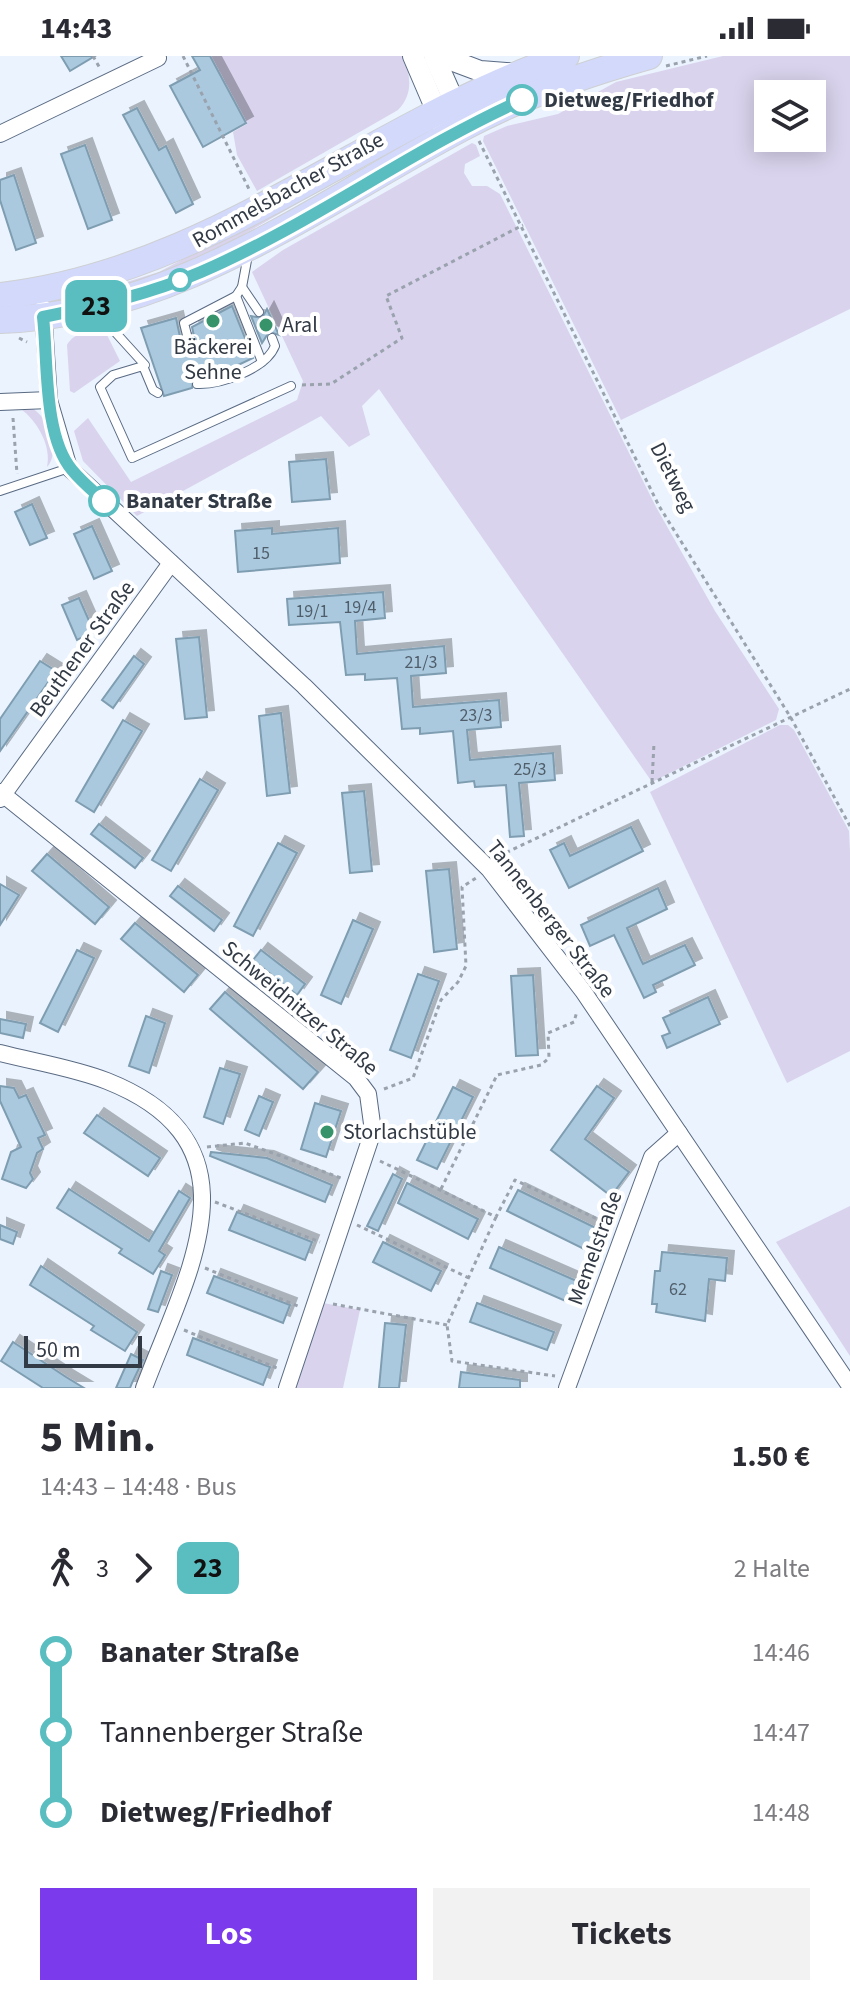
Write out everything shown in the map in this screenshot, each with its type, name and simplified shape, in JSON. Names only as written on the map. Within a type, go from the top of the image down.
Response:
[{"type":"main road","name":"Rommelsbacher Straße","points":[[0,296],[42,289],[189,245],[242,219],[444,106],[566,56]]},
{"type":"main road","name":"Rommelsbacher Straße","points":[[0,320],[43,317],[93,307],[191,276],[571,79],[649,56]]},
{"type":"street","points":[[413,56],[463,133]]},
{"type":"street","points":[[444,106],[437,56],[480,71],[519,74]]},
{"type":"street","points":[[0,134],[158,58]]},
{"type":"street","points":[[42,289],[49,400],[69,468]]},
{"type":"street","points":[[0,402],[49,400]]},
{"type":"street","name":"Tannenberger Straße","points":[[69,468],[304,686],[486,867],[583,991],[850,1386]]},
{"type":"street","name":"Beuthener Straße","points":[[1,795],[171,563]]},
{"type":"street","name":"Schweidnitzer Straße","points":[[1,795],[356,1078],[368,1094],[373,1131],[290,1381]]},
{"type":"street","points":[[0,1053],[103,1080],[129,1091],[159,1109],[179,1128],[193,1149],[203,1198],[191,1263],[144,1388]]},
{"type":"street","name":"Memelstraße","points":[[569,1383],[652,1157],[679,1133]]},
{"type":"lane","points":[[187,335],[184,323],[236,296],[242,287],[250,248]]},
{"type":"lane","points":[[242,287],[259,312]]},
{"type":"lane","points":[[236,296],[262,362]]},
{"type":"lane","points":[[93,307],[146,365],[153,390],[158,393]]},
{"type":"lane","points":[[197,384],[215,385],[262,362],[271,355],[275,346],[272,338]]},
{"type":"lane","points":[[146,365],[113,375],[100,387],[132,458],[291,386]]},
{"type":"lane","points":[[0,491],[69,468]]},
{"type":"path","points":[[183,56],[253,197]]},
{"type":"path","name":"Dietweg","points":[[463,133],[523,225],[659,506],[791,718],[850,826]]},
{"type":"path","points":[[291,386],[331,384],[402,338],[386,296],[523,225]]},
{"type":"path","points":[[16,411],[13,414],[18,485]]},
{"type":"path","points":[[368,1094],[413,1078],[441,1000],[458,982],[466,966],[462,887],[486,867],[652,782],[850,689]]},
{"type":"path","points":[[652,782],[654,743]]},
{"type":"path","points":[[440,1190],[490,1084],[497,1075],[508,1070],[541,1065],[549,1058],[548,1033],[574,1022],[583,991]]},
{"type":"path","points":[[193,1149],[245,1143],[356,1184]]},
{"type":"path","points":[[366,1154],[496,1217]]},
{"type":"path","points":[[569,1383],[452,1361],[447,1325],[515,1180],[624,1232]]},
{"type":"path","points":[[203,1198],[334,1247]]},
{"type":"path","points":[[344,1219],[469,1278]]},
{"type":"path","points":[[191,1263],[315,1306],[447,1325]]},
{"type":"path","points":[[168,1324],[290,1381]]},
{"type":"shaded area","points":[[211,56],[404,56],[409,91],[398,110],[257,191],[237,155],[233,132],[247,124]]},
{"type":"shaded area","points":[[723,56],[850,56],[850,309],[621,420],[483,141],[484,136],[507,126],[558,114],[616,82]]},
{"type":"shaded area","points":[[430,127],[180,271],[62,302],[159,272]]},
{"type":"shaded area","points":[[472,143],[480,156],[465,164],[464,173],[472,186],[487,186],[500,194],[656,507],[715,611],[779,709],[776,720],[652,782],[379,389],[362,406],[370,435],[349,447],[321,416],[137,516],[83,461],[74,431],[88,418],[131,482],[297,400],[303,381],[252,272],[283,250]]},
{"type":"shaded area","points":[[104,329],[120,361],[74,393],[70,391],[67,345],[79,335]]},
{"type":"shaded area","points":[[21,409],[33,409],[48,427],[53,453],[47,467],[47,451],[42,435],[33,420]]},
{"type":"shaded area","points":[[780,725],[788,725],[794,730],[849,831],[850,852],[850,1051],[787,1083],[650,792]]},
{"type":"shaded area","points":[[850,1206],[850,1356],[776,1242]]},
{"type":"shaded area","points":[[318,1302],[360,1310],[343,1388],[290,1388]]},
{"type":"building","points":[[61,56],[95,56],[70,71]]},
{"type":"building","points":[[192,56],[210,56],[246,123],[203,147],[170,86],[200,70]]},
{"type":"building","points":[[137,108],[159,150],[166,146],[193,204],[176,213],[123,115]]},
{"type":"building","points":[[85,145],[112,220],[88,229],[61,154]]},
{"type":"building","points":[[14,175],[36,243],[16,250],[0,200],[0,180]]},
{"type":"building","points":[[232,306],[253,358],[217,375],[194,378],[192,388],[164,396],[141,328],[176,318],[180,337],[188,342],[194,336],[192,327]]},
{"type":"building","name":"Aral","points":[[267,309],[279,335],[269,332],[262,343],[251,316],[262,318]]},
{"type":"building","points":[[326,459],[330,499],[292,502],[289,462]]},
{"type":"building","points":[[32,504],[47,538],[30,545],[15,512]]},
{"type":"building","points":[[92,526],[112,571],[94,579],[74,534]]},
{"type":"building","points":[[272,528],[272,534],[338,528],[340,563],[238,572],[235,531]]},
{"type":"building","points":[[383,592],[385,618],[355,621],[357,654],[444,646],[446,673],[411,676],[413,707],[499,700],[501,727],[467,730],[470,760],[553,753],[555,780],[519,783],[524,836],[510,837],[506,785],[475,787],[474,781],[458,783],[453,731],[420,734],[420,728],[402,729],[397,678],[365,680],[365,674],[346,675],[340,622],[289,625],[287,599]]},
{"type":"building","points":[[79,598],[94,632],[77,640],[62,605]]},
{"type":"building","points":[[199,637],[207,717],[185,719],[176,639]]},
{"type":"building","points":[[134,656],[144,664],[113,708],[102,700]]},
{"type":"building","points":[[40,661],[56,671],[0,751],[0,719]]},
{"type":"building","points":[[281,713],[290,793],[267,796],[259,716]]},
{"type":"building","points":[[123,720],[142,731],[94,812],[76,801]]},
{"type":"building","points":[[200,779],[218,790],[171,871],[152,860]]},
{"type":"building","points":[[364,791],[372,871],[350,873],[342,793]]},
{"type":"building","points":[[99,824],[143,858],[135,868],[91,834]]},
{"type":"building","points":[[631,827],[643,851],[569,888],[550,850],[564,843],[570,856]]},
{"type":"building","points":[[278,843],[297,853],[253,936],[234,926]]},
{"type":"building","points":[[47,854],[109,907],[95,924],[32,871]]},
{"type":"building","points":[[449,869],[457,949],[434,952],[426,871]]},
{"type":"building","points":[[0,884],[19,895],[0,925]]},
{"type":"building","points":[[178,886],[222,920],[214,931],[170,896]]},
{"type":"building","points":[[658,888],[667,909],[627,928],[641,960],[643,964],[685,945],[695,965],[653,985],[656,992],[644,998],[614,935],[590,946],[581,925]]},
{"type":"building","points":[[353,920],[373,929],[341,1004],[321,995]]},
{"type":"building","points":[[135,923],[198,975],[184,992],[121,939]]},
{"type":"building","points":[[77,950],[94,958],[58,1032],[40,1023]]},
{"type":"building","points":[[261,950],[305,984],[297,995],[253,960]]},
{"type":"building","points":[[418,974],[439,981],[411,1058],[390,1050]]},
{"type":"building","points":[[533,975],[538,1055],[516,1056],[511,976]]},
{"type":"building","points":[[225,992],[318,1072],[303,1089],[210,1009]]},
{"type":"building","points":[[708,997],[720,1024],[667,1048],[662,1036],[670,1033],[663,1018]]},
{"type":"building","points":[[146,1016],[165,1023],[149,1073],[129,1066]]},
{"type":"building","points":[[0,1019],[26,1024],[23,1038],[0,1033]]},
{"type":"building","points":[[220,1068],[240,1074],[223,1124],[204,1117]]},
{"type":"building","points":[[0,1086],[14,1088],[19,1098],[26,1095],[45,1135],[38,1138],[43,1149],[37,1153],[30,1173],[33,1179],[26,1188],[2,1179],[11,1152],[21,1147],[0,1101]]},
{"type":"building","points":[[597,1086],[614,1098],[585,1139],[629,1172],[611,1196],[551,1150]]},
{"type":"building","points":[[453,1087],[473,1097],[437,1169],[417,1160]]},
{"type":"building","points":[[259,1096],[273,1102],[259,1136],[245,1130]]},
{"type":"building","points":[[315,1103],[341,1111],[326,1157],[301,1149]]},
{"type":"building","points":[[97,1115],[160,1158],[148,1176],[84,1133]]},
{"type":"building","points":[[211,1152],[267,1158],[332,1185],[325,1202],[210,1156]]},
{"type":"building","points":[[393,1174],[402,1179],[378,1231],[367,1226]]},
{"type":"building","points":[[407,1183],[478,1219],[468,1239],[398,1203]]},
{"type":"building","points":[[69,1189],[149,1241],[179,1191],[190,1198],[159,1251],[165,1255],[153,1274],[119,1253],[122,1249],[57,1208]]},
{"type":"building","points":[[518,1190],[604,1232],[594,1254],[507,1211]]},
{"type":"building","points":[[237,1212],[312,1242],[305,1260],[229,1230]]},
{"type":"building","points":[[0,1225],[17,1232],[13,1244],[0,1239]]},
{"type":"building","points":[[383,1242],[441,1271],[431,1291],[373,1262]]},
{"type":"building","points":[[499,1247],[579,1282],[570,1303],[490,1268]]},
{"type":"building","points":[[662,1252],[727,1258],[725,1281],[709,1279],[705,1321],[656,1312],[657,1304],[652,1304],[655,1271],[660,1271]]},
{"type":"building","points":[[41,1266],[137,1332],[125,1351],[91,1330],[94,1326],[30,1285]]},
{"type":"building","points":[[161,1271],[172,1275],[158,1312],[148,1309]]},
{"type":"building","points":[[214,1276],[290,1305],[283,1323],[207,1293]]},
{"type":"building","points":[[477,1303],[554,1332],[547,1350],[470,1322]]},
{"type":"building","points":[[385,1323],[406,1325],[399,1388],[379,1388]]},
{"type":"building","points":[[193,1338],[270,1367],[263,1385],[187,1355]]},
{"type":"building","points":[[13,1342],[84,1388],[43,1388],[1,1361]]},
{"type":"building","points":[[131,1354],[143,1360],[130,1388],[116,1388]]},
{"type":"building","points":[[461,1372],[520,1380],[520,1388],[459,1388]]},
{"type":"bus line","name":"23","points":[[104,501],[69,468],[57,436],[49,400],[43,317],[135,295],[199,272],[250,248],[464,126],[522,100]]},
{"type":"place","name":"Dietweg/Friedhof","points":[[522,100]]},
{"type":"place","name":"Bäckerei Sehne","points":[[213,321]]},
{"type":"place","name":"Aral","points":[[266,325]]},
{"type":"place","name":"Banater Straße","points":[[104,501]]},
{"type":"place","name":"Storlachstüble","points":[[327,1132]]}]
